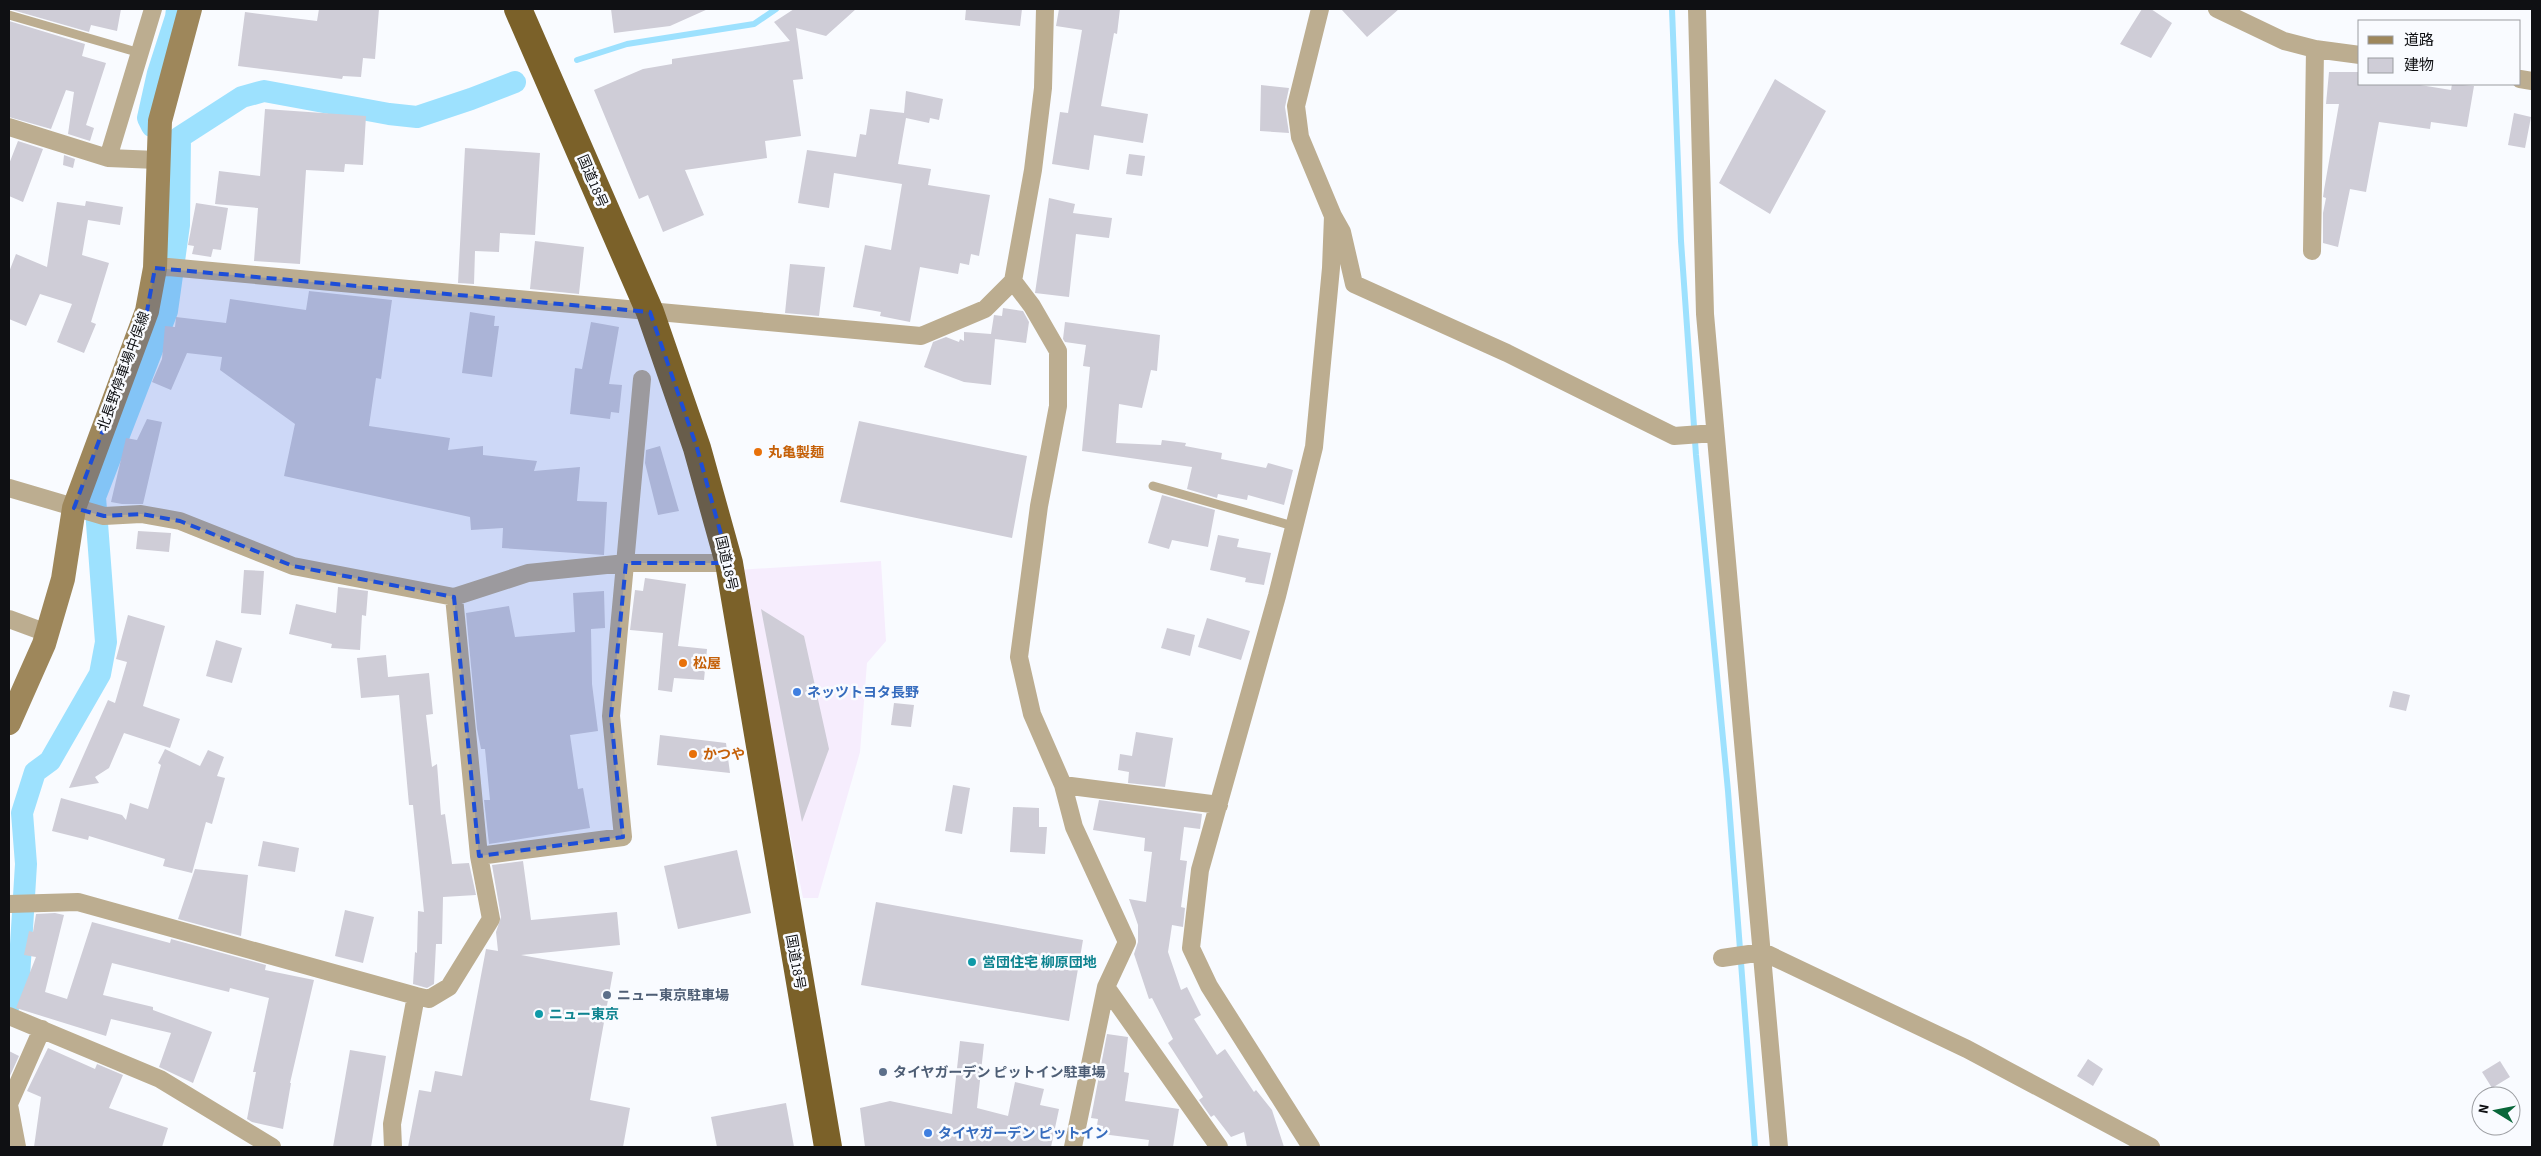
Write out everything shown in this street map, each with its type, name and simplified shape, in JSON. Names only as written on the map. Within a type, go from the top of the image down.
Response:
[{"type":"highway","name":"国道18号","points":[[518,9],[650,312],[697,448],[729,563],[828,1147]]},
{"type":"main road","name":"北長野停車場中俣線","points":[[9,723],[47,633],[63,580],[78,509],[161,268],[157,160],[160,121],[190,9]]},
{"type":"street","points":[[108,158],[153,9]]},
{"type":"street","points":[[161,268],[921,336],[985,309],[1013,281],[1033,170],[1043,88],[1045,9]]},
{"type":"street","points":[[1320,9],[1296,106],[1300,137],[1333,216],[1342,232],[1354,284],[1507,353],[1674,436],[1710,433]]},
{"type":"street","points":[[1697,9],[1704,314],[1710,433],[1757,953],[1779,1147]]},
{"type":"street","points":[[2217,9],[2284,41],[2315,49],[2358,55]]},
{"type":"street","points":[[2312,251],[2315,49]]},
{"type":"street","points":[[9,127],[108,158],[157,160]]},
{"type":"street","points":[[1310,1147],[1209,986],[1191,948],[1200,870],[1277,596],[1292,526],[1314,447],[1331,268],[1333,216]]},
{"type":"street","points":[[1013,281],[1032,306],[1058,351],[1058,406],[1039,506],[1019,657],[1032,714],[1063,785],[1074,827],[1126,942],[1106,987],[1073,1147]]},
{"type":"street","points":[[479,856],[623,837],[611,716],[642,379]]},
{"type":"street","points":[[9,488],[104,516],[141,514],[180,521],[293,566],[454,597],[528,573],[626,563],[729,563]]},
{"type":"street","points":[[11,904],[78,902],[416,996],[429,998],[449,987],[491,919],[479,856],[454,597]]},
{"type":"street","points":[[9,620],[47,633]]},
{"type":"street","points":[[1063,785],[1219,805]]},
{"type":"street","points":[[1722,958],[1757,953],[1967,1049],[2152,1147]]},
{"type":"street","points":[[1106,987],[1219,1147]]},
{"type":"street","points":[[394,1147],[392,1124],[416,996]]},
{"type":"street","points":[[12,1017],[160,1079],[262,1145]]},
{"type":"street","points":[[17,1147],[9,1104],[42,1030]]},
{"type":"lane","points":[[9,15],[140,53]]},
{"type":"lane","points":[[1153,486],[1292,526]]},
{"type":"highlighted area","points":[[155,268],[650,312],[697,448],[729,563],[626,563],[611,716],[623,837],[479,856],[454,597],[293,566],[180,521],[141,514],[104,516],[74,508],[147,311]]},
{"type":"shaded area","name":"ネッツトヨタ長野","points":[[881,561],[886,641],[867,663],[860,752],[818,898],[803,898],[737,570]]},
{"type":"building","points":[[9,9],[121,9],[117,31],[91,25],[89,32]]},
{"type":"building","points":[[319,9],[379,9],[375,59],[363,58],[361,77],[343,76],[342,79],[238,66],[245,12],[317,21]]},
{"type":"building","points":[[611,9],[708,9],[670,26],[614,33]]},
{"type":"building","points":[[794,9],[856,9],[826,36],[796,28],[803,79],[793,80],[801,136],[765,141],[767,158],[685,170],[704,215],[663,232],[648,195],[639,199],[594,90],[643,69],[672,64],[672,59],[790,41],[774,22]]},
{"type":"building","points":[[966,9],[1022,9],[1020,26],[965,20]]},
{"type":"building","points":[[1059,9],[1120,9],[1117,34],[1114,33],[1101,106],[1148,114],[1143,143],[1094,135],[1089,170],[1052,164],[1060,112],[1068,113],[1082,30],[1056,26]]},
{"type":"building","points":[[1341,9],[1399,9],[1367,37]]},
{"type":"building","points":[[2142,9],[2151,9],[2172,23],[2151,58],[2120,44]]},
{"type":"building","points":[[9,21],[85,44],[82,56],[106,63],[86,125],[94,128],[90,141],[68,134],[74,92],[66,90],[51,129],[9,117]]},
{"type":"building","points":[[2329,72],[2358,72],[2358,85],[2420,85],[2451,90],[2452,85],[2474,86],[2467,127],[2431,122],[2430,129],[2379,122],[2366,192],[2350,189],[2338,247],[2323,243],[2323,213],[2326,198],[2323,197],[2339,104],[2326,104]]},
{"type":"building","points":[[1775,79],[1826,111],[1770,214],[1719,183]]},
{"type":"building","points":[[1261,85],[1289,88],[1285,107],[1289,133],[1260,131]]},
{"type":"building","points":[[906,91],[943,99],[939,120],[930,118],[929,123],[906,118],[898,164],[931,169],[928,185],[990,195],[979,256],[971,254],[969,265],[960,263],[958,274],[920,267],[910,322],[880,316],[881,312],[853,307],[865,245],[891,250],[902,184],[834,173],[829,208],[798,203],[807,150],[856,157],[860,134],[866,135],[870,109],[904,113]]},
{"type":"building","points":[[265,109],[366,116],[363,165],[345,164],[344,172],[306,170],[300,264],[254,261],[258,208],[215,204],[219,171],[260,176]]},
{"type":"building","points":[[2514,113],[2531,117],[2525,148],[2508,145]]},
{"type":"building","points":[[18,141],[43,149],[23,202],[9,196],[9,164]]},
{"type":"building","points":[[465,148],[540,153],[535,235],[500,233],[499,252],[475,251],[474,284],[458,283]]},
{"type":"building","points":[[1129,154],[1145,156],[1142,176],[1126,174]]},
{"type":"building","points":[[64,155],[75,159],[73,168],[63,165]]},
{"type":"building","points":[[1049,198],[1075,204],[1073,213],[1112,218],[1109,238],[1076,234],[1069,297],[1035,293]]},
{"type":"building","points":[[86,201],[123,207],[120,225],[88,220],[82,255],[109,263],[91,322],[96,324],[84,353],[57,342],[72,304],[40,294],[26,326],[9,319],[9,272],[16,254],[47,267],[57,202],[85,206]]},
{"type":"building","points":[[196,203],[228,208],[221,250],[213,249],[211,257],[192,254],[194,246],[188,245]]},
{"type":"building","points":[[535,241],[584,247],[579,294],[530,289]]},
{"type":"building","points":[[790,264],[825,267],[819,316],[785,313]]},
{"type":"building","points":[[309,291],[392,300],[381,379],[376,378],[369,426],[450,438],[448,450],[483,446],[483,455],[537,461],[534,471],[580,467],[577,501],[607,502],[604,555],[502,548],[503,528],[471,530],[470,517],[284,476],[295,424],[220,370],[222,357],[187,353],[171,390],[152,382],[162,359],[165,326],[175,327],[176,317],[226,323],[230,299],[306,310]]},
{"type":"building","points":[[1003,308],[1023,311],[1029,322],[1026,343],[995,339],[991,385],[964,382],[924,367],[933,342],[946,337],[959,342],[960,339],[964,341],[964,332],[991,334],[994,315],[1002,316]]},
{"type":"building","points":[[470,312],[495,316],[494,326],[499,326],[492,377],[462,373]]},
{"type":"building","points":[[591,322],[619,327],[609,384],[622,385],[619,413],[611,412],[610,419],[570,414],[575,368],[582,369]]},
{"type":"building","points":[[1065,322],[1160,335],[1157,371],[1151,370],[1142,408],[1119,404],[1116,443],[1161,445],[1162,440],[1186,443],[1185,446],[1222,453],[1221,459],[1266,468],[1268,463],[1293,470],[1284,505],[1248,495],[1247,500],[1218,494],[1217,498],[1187,489],[1192,467],[1082,451],[1090,367],[1083,366],[1086,345],[1065,342],[1063,339]]},
{"type":"building","points":[[147,419],[162,422],[143,504],[111,502],[126,438],[137,440]]},
{"type":"building","points":[[859,421],[1027,456],[1012,538],[840,502]]},
{"type":"building","points":[[660,446],[679,511],[658,515],[645,463],[646,450]]},
{"type":"building","points":[[1162,495],[1215,510],[1208,547],[1172,540],[1169,549],[1148,543]]},
{"type":"building","points":[[138,531],[171,533],[169,552],[136,549]]},
{"type":"building","points":[[1218,535],[1239,539],[1237,547],[1271,553],[1264,585],[1245,582],[1246,578],[1210,570]]},
{"type":"building","points":[[244,570],[264,571],[261,615],[241,613]]},
{"type":"building","points":[[645,578],[686,584],[678,646],[707,649],[704,680],[674,678],[672,692],[658,690],[663,633],[630,630],[635,590],[643,591]]},
{"type":"building","points":[[338,587],[368,591],[366,616],[362,615],[360,650],[331,648],[332,644],[289,634],[296,604],[336,613]]},
{"type":"building","points":[[604,591],[605,628],[591,629],[592,684],[598,731],[570,735],[578,789],[583,788],[590,828],[489,844],[484,800],[490,800],[485,749],[481,749],[477,729],[466,613],[509,606],[515,637],[575,632],[573,593]]},
{"type":"building","name":"ネッツトヨタ長野","points":[[761,609],[804,636],[829,749],[802,822]]},
{"type":"building","points":[[128,615],[165,626],[143,706],[180,719],[170,748],[124,733],[109,768],[95,777],[99,783],[69,788],[108,700],[115,703],[127,662],[116,659]]},
{"type":"building","points":[[1207,618],[1250,631],[1241,660],[1198,647]]},
{"type":"building","points":[[1167,628],[1195,635],[1190,656],[1161,648]]},
{"type":"building","points":[[216,640],[242,648],[232,683],[206,676]]},
{"type":"building","points":[[386,655],[388,677],[429,673],[433,714],[426,715],[432,767],[437,764],[441,815],[445,814],[452,864],[469,863],[476,895],[443,897],[442,944],[436,944],[434,984],[427,988],[413,984],[415,952],[417,953],[418,911],[424,912],[413,805],[409,805],[399,695],[361,698],[357,658]]},
{"type":"building","points":[[2393,691],[2410,695],[2406,711],[2389,707]]},
{"type":"building","points":[[894,703],[914,705],[911,727],[891,725]]},
{"type":"building","points":[[1136,732],[1173,738],[1165,787],[1128,783],[1129,772],[1118,770],[1120,754],[1132,756]]},
{"type":"building","name":"かつや","points":[[660,735],[726,743],[730,773],[657,765]]},
{"type":"building","points":[[165,749],[200,766],[208,750],[224,757],[217,776],[225,778],[212,824],[206,822],[192,873],[163,866],[165,859],[89,836],[88,840],[52,831],[61,798],[122,815],[126,820],[130,803],[148,809],[161,765],[158,763]]},
{"type":"building","points":[[953,785],[970,788],[962,834],[945,831]]},
{"type":"building","points":[[1099,800],[1202,814],[1200,829],[1184,827],[1180,860],[1187,861],[1181,907],[1185,908],[1183,927],[1172,925],[1168,952],[1181,990],[1187,987],[1201,1015],[1194,1019],[1217,1055],[1225,1049],[1254,1092],[1256,1090],[1272,1110],[1284,1147],[1247,1147],[1244,1132],[1231,1137],[1214,1115],[1211,1117],[1199,1100],[1203,1097],[1168,1043],[1173,1039],[1152,998],[1149,999],[1134,954],[1138,942],[1138,925],[1129,899],[1146,902],[1152,852],[1144,851],[1145,838],[1093,830]]},
{"type":"building","points":[[1013,807],[1039,808],[1039,827],[1047,827],[1045,854],[1010,852]]},
{"type":"building","points":[[263,841],[299,848],[295,872],[258,866]]},
{"type":"building","points":[[737,850],[751,913],[678,929],[664,866]]},
{"type":"building","points":[[523,861],[531,920],[617,912],[620,945],[521,955],[613,972],[590,1100],[630,1108],[623,1147],[408,1147],[419,1090],[431,1092],[435,1071],[462,1076],[486,949],[498,951],[496,932],[501,917],[492,865]]},
{"type":"building","points":[[195,869],[248,875],[241,936],[178,919]]},
{"type":"building","name":"営団住宅 柳原団地","points":[[876,902],[1083,940],[1069,1021],[861,985]]},
{"type":"building","points":[[345,910],[374,917],[363,963],[335,956]]},
{"type":"building","points":[[55,913],[64,915],[45,992],[67,999],[92,922],[170,943],[171,939],[266,965],[265,970],[314,980],[290,1083],[283,1129],[252,1122],[247,1119],[256,1072],[253,1072],[269,998],[230,988],[229,992],[112,963],[103,995],[153,1007],[153,1010],[212,1032],[193,1083],[159,1067],[171,1033],[111,1019],[106,1036],[16,1008],[36,957],[24,955],[29,931],[33,932],[36,914]]},
{"type":"building","points":[[1107,1034],[1128,1037],[1124,1072],[1129,1073],[1125,1101],[1179,1109],[1173,1147],[1148,1147],[1149,1140],[1102,1134],[1103,1126],[1097,1125],[1098,1119],[1091,1118]]},
{"type":"building","points":[[960,1041],[984,1044],[977,1108],[1008,1116],[1015,1082],[1044,1089],[1040,1105],[1059,1109],[1051,1147],[865,1147],[860,1108],[890,1101],[952,1114]]},
{"type":"building","points":[[48,1048],[95,1069],[97,1064],[123,1075],[109,1108],[168,1128],[162,1147],[34,1147],[41,1097],[27,1091]]},
{"type":"building","points":[[350,1050],[386,1056],[371,1147],[333,1147]]},
{"type":"building","points":[[9,1051],[19,1056],[9,1078]]},
{"type":"building","points":[[2088,1059],[2103,1069],[2093,1086],[2077,1076]]},
{"type":"building","points":[[2500,1061],[2510,1077],[2495,1086],[2491,1086],[2482,1072]]},
{"type":"building","points":[[786,1103],[794,1147],[717,1147],[711,1117]]},
{"type":"waterway","points":[[152,126],[148,118],[158,73],[177,9]]},
{"type":"waterway","points":[[577,60],[627,44],[754,24],[776,9]]},
{"type":"waterway","points":[[1672,9],[1681,241],[1696,455],[1728,791],[1755,1147]]},
{"type":"waterway","points":[[180,137],[242,97],[264,91],[389,114],[417,117],[515,82]]},
{"type":"waterway","points":[[9,1005],[19,977],[26,864],[22,813],[35,772],[50,761],[100,674],[106,642],[95,497],[167,311],[179,225],[180,137]]},
{"type":"place","name":"丸亀製麺","points":[[758,452]]},
{"type":"place","name":"松屋","points":[[683,663]]},
{"type":"place","name":"ネッツトヨタ長野","points":[[797,692]]},
{"type":"place","name":"かつや","points":[[693,754]]},
{"type":"place","name":"営団住宅 柳原団地","points":[[972,962]]},
{"type":"place","name":"ニュー東京駐車場","points":[[607,995]]},
{"type":"place","name":"ニュー東京","points":[[539,1014]]},
{"type":"place","name":"タイヤガーデン ピットイン駐車場","points":[[883,1072]]},
{"type":"place","name":"タイヤガーデン ピットイン","points":[[928,1133]]}]
